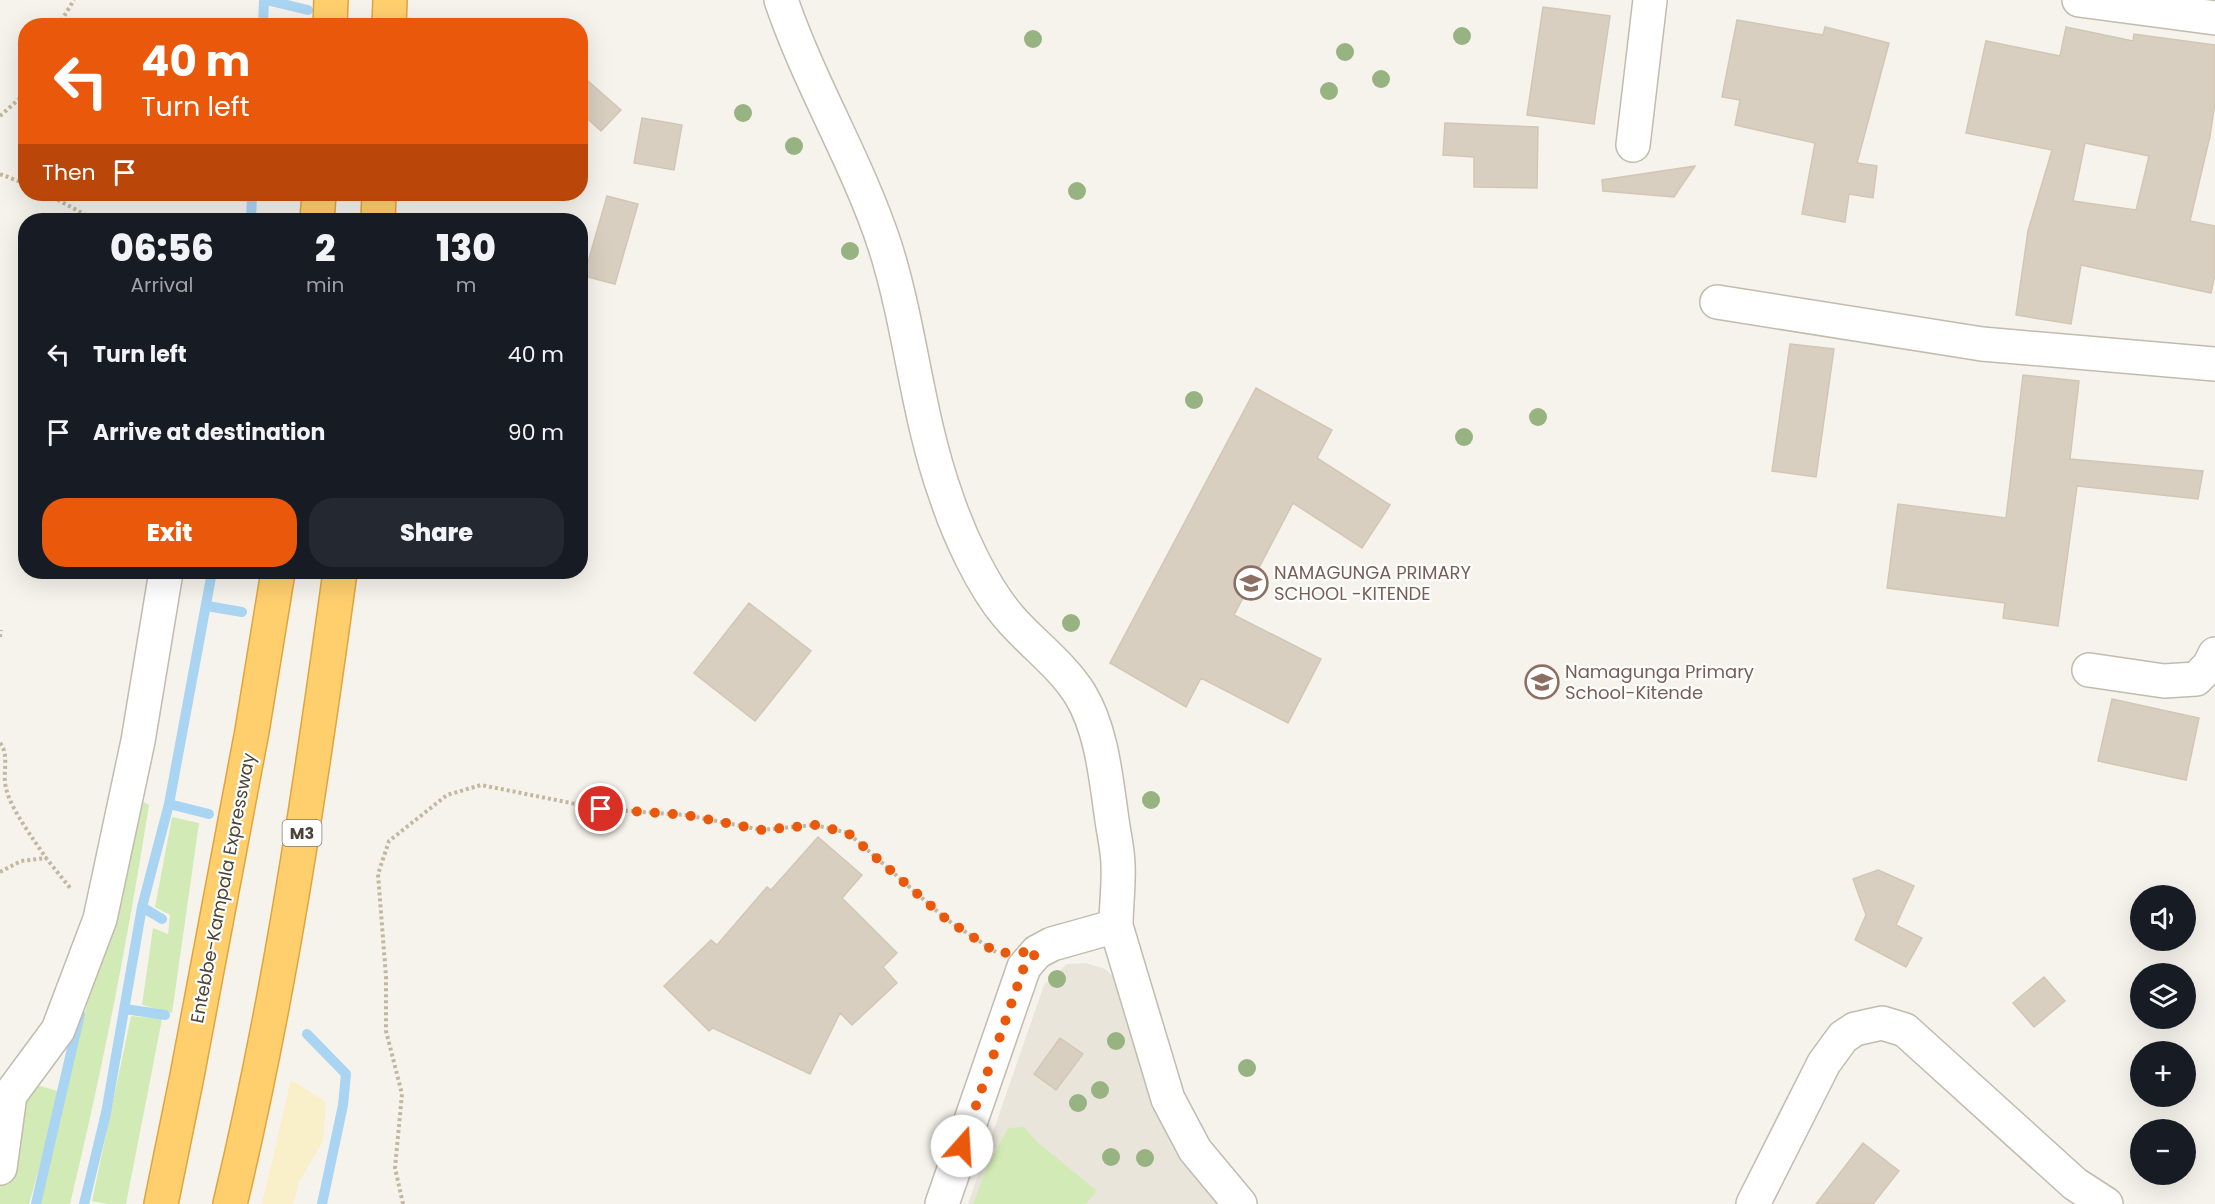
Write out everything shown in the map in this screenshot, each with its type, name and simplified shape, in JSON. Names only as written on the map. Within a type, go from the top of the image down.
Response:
[{"type":"highway","points":[[330,18],[331,0]]},
{"type":"highway","points":[[389,18],[390,0]]},
{"type":"highway","name":"Entebbe-Kampala Expressway","points":[[161,1204],[250,742],[277,579]]},
{"type":"highway","name":"M3","points":[[230,1204],[256,1094],[308,797],[339,579]]},
{"type":"street","points":[[781,0],[807,70],[861,181],[885,246],[899,300],[922,415],[946,496],[957,523],[990,591],[1008,616],[1067,676],[1092,717],[1106,778],[1118,865],[1116,926],[1168,1099],[1195,1150],[1240,1204]]},
{"type":"street","points":[[1633,145],[1650,0]]},
{"type":"street","points":[[2079,0],[2215,18]]},
{"type":"street","points":[[1717,302],[1982,344],[2215,364]]},
{"type":"street","points":[[0,1168],[10,1095],[58,1030],[95,931],[138,741],[165,579]]},
{"type":"street","points":[[2089,670],[2164,681],[2196,679],[2209,666],[2215,654]]},
{"type":"street","points":[[942,1204],[1024,967],[1037,952],[1052,944],[1116,926]]},
{"type":"street","points":[[1753,1204],[1824,1063],[1843,1037],[1855,1029],[1882,1023],[1905,1030],[2075,1184],[2106,1204]]},
{"type":"path","points":[[63,18],[74,0]]},
{"type":"path","points":[[0,116],[18,100]]},
{"type":"path","points":[[0,174],[18,181]]},
{"type":"path","points":[[61,201],[82,213]]},
{"type":"path","points":[[0,637],[2,630]]},
{"type":"path","points":[[0,742],[5,748],[6,789],[22,821],[46,858],[69,885],[95,931]]},
{"type":"path","points":[[404,1204],[395,1168],[402,1094],[386,1031],[386,977],[378,874],[389,841],[447,795],[481,785],[601,809],[686,815],[762,830],[815,825],[848,833],[946,919],[997,953],[1037,952]]},
{"type":"path","points":[[0,872],[21,861],[46,858]]},
{"type":"shaded area","points":[[1086,963],[1105,969],[1124,986],[1224,1204],[968,1204],[1044,985],[1067,964]]},
{"type":"green space","points":[[132,795],[149,805],[123,955],[93,1105],[70,1204],[40,1204],[87,1004],[79,1002]]},
{"type":"green space","points":[[172,817],[199,823],[172,1013],[142,1005],[153,928],[168,934],[170,915],[155,907]]},
{"type":"green space","points":[[131,1016],[162,1019],[126,1204],[108,1204],[92,1201]]},
{"type":"green space","points":[[40,1086],[61,1092],[29,1204],[0,1204],[0,1125],[15,1125],[24,1115],[20,1100],[27,1087]]},
{"type":"green space","points":[[1024,1127],[1036,1141],[1097,1191],[1086,1204],[973,1204],[986,1170],[1008,1128]]},
{"type":"sand","points":[[291,1080],[326,1102],[323,1141],[299,1182],[293,1204],[262,1204]]},
{"type":"building","points":[[1543,7],[1610,16],[1594,124],[1527,115]]},
{"type":"building","points":[[1737,20],[1823,35],[1825,27],[1889,43],[1857,163],[1877,166],[1873,198],[1849,194],[1845,222],[1802,214],[1815,143],[1735,125],[1740,100],[1722,97]]},
{"type":"building","points":[[2066,27],[2133,41],[2134,34],[2215,45],[2215,102],[2210,136],[2190,221],[2215,226],[2215,274],[2211,293],[2081,265],[2071,324],[2016,315],[2028,231],[2052,150],[1966,133],[1986,41],[2060,56]],"holes":[[[2085,143],[2149,156],[2136,210],[2073,201]]]},
{"type":"building","points":[[588,81],[621,110],[601,131],[588,119]]},
{"type":"building","points":[[642,118],[682,125],[674,170],[634,163]]},
{"type":"building","points":[[1445,123],[1538,127],[1537,188],[1474,187],[1474,157],[1443,155]]},
{"type":"building","points":[[1695,166],[1674,197],[1603,191],[1602,180]]},
{"type":"building","points":[[607,196],[638,204],[615,284],[588,277],[588,262]]},
{"type":"building","points":[[1790,344],[1834,349],[1816,477],[1772,471]]},
{"type":"building","points":[[2023,375],[2079,381],[2070,459],[2203,471],[2198,499],[2077,486],[2058,626],[2003,618],[2005,603],[1887,588],[1898,504],[2006,518]]},
{"type":"building","points":[[1256,388],[1332,430],[1317,458],[1390,505],[1362,548],[1293,503],[1234,615],[1321,659],[1288,723],[1201,678],[1186,707],[1110,663]]},
{"type":"building","points":[[749,603],[811,651],[755,721],[694,673]]},
{"type":"building","points":[[2112,699],[2199,718],[2186,780],[2098,761]]},
{"type":"building","points":[[818,837],[862,875],[842,898],[897,953],[883,967],[897,983],[852,1025],[840,1013],[810,1074],[713,1028],[709,1031],[664,986],[711,940],[717,945],[767,887],[771,890]]},
{"type":"building","points":[[1878,870],[1914,886],[1896,925],[1922,938],[1906,967],[1855,940],[1866,915],[1853,879]]},
{"type":"building","points":[[2044,977],[2065,1001],[2034,1027],[2013,1003]]},
{"type":"building","points":[[1060,1038],[1083,1054],[1056,1090],[1034,1074]]},
{"type":"building","points":[[1863,1143],[1899,1171],[1873,1204],[1816,1204]]},
{"type":"waterway","points":[[263,18],[264,0]]},
{"type":"waterway","points":[[266,0],[308,10]]},
{"type":"waterway","points":[[251,213],[252,201]]},
{"type":"waterway","points":[[84,1204],[106,1113],[142,907],[169,804],[211,579]]},
{"type":"waterway","points":[[207,606],[242,612]]},
{"type":"waterway","points":[[169,804],[209,814]]},
{"type":"waterway","points":[[142,907],[162,919]]},
{"type":"waterway","points":[[125,1009],[165,1015]]},
{"type":"waterway","points":[[36,1204],[80,1014]]},
{"type":"waterway","points":[[307,1034],[346,1074],[343,1105],[322,1204]]},
{"type":"place","name":"NAMAGUNGA PRIMARY SCHOOL -KITENDE","points":[[1251,583]]},
{"type":"place","name":"Namagunga Primary School-Kitende","points":[[1542,682]]},
{"type":"route","points":[[601,809],[686,815],[762,830],[815,825],[848,833],[946,919],[997,953],[1037,952],[1024,967],[962,1146]]}]
